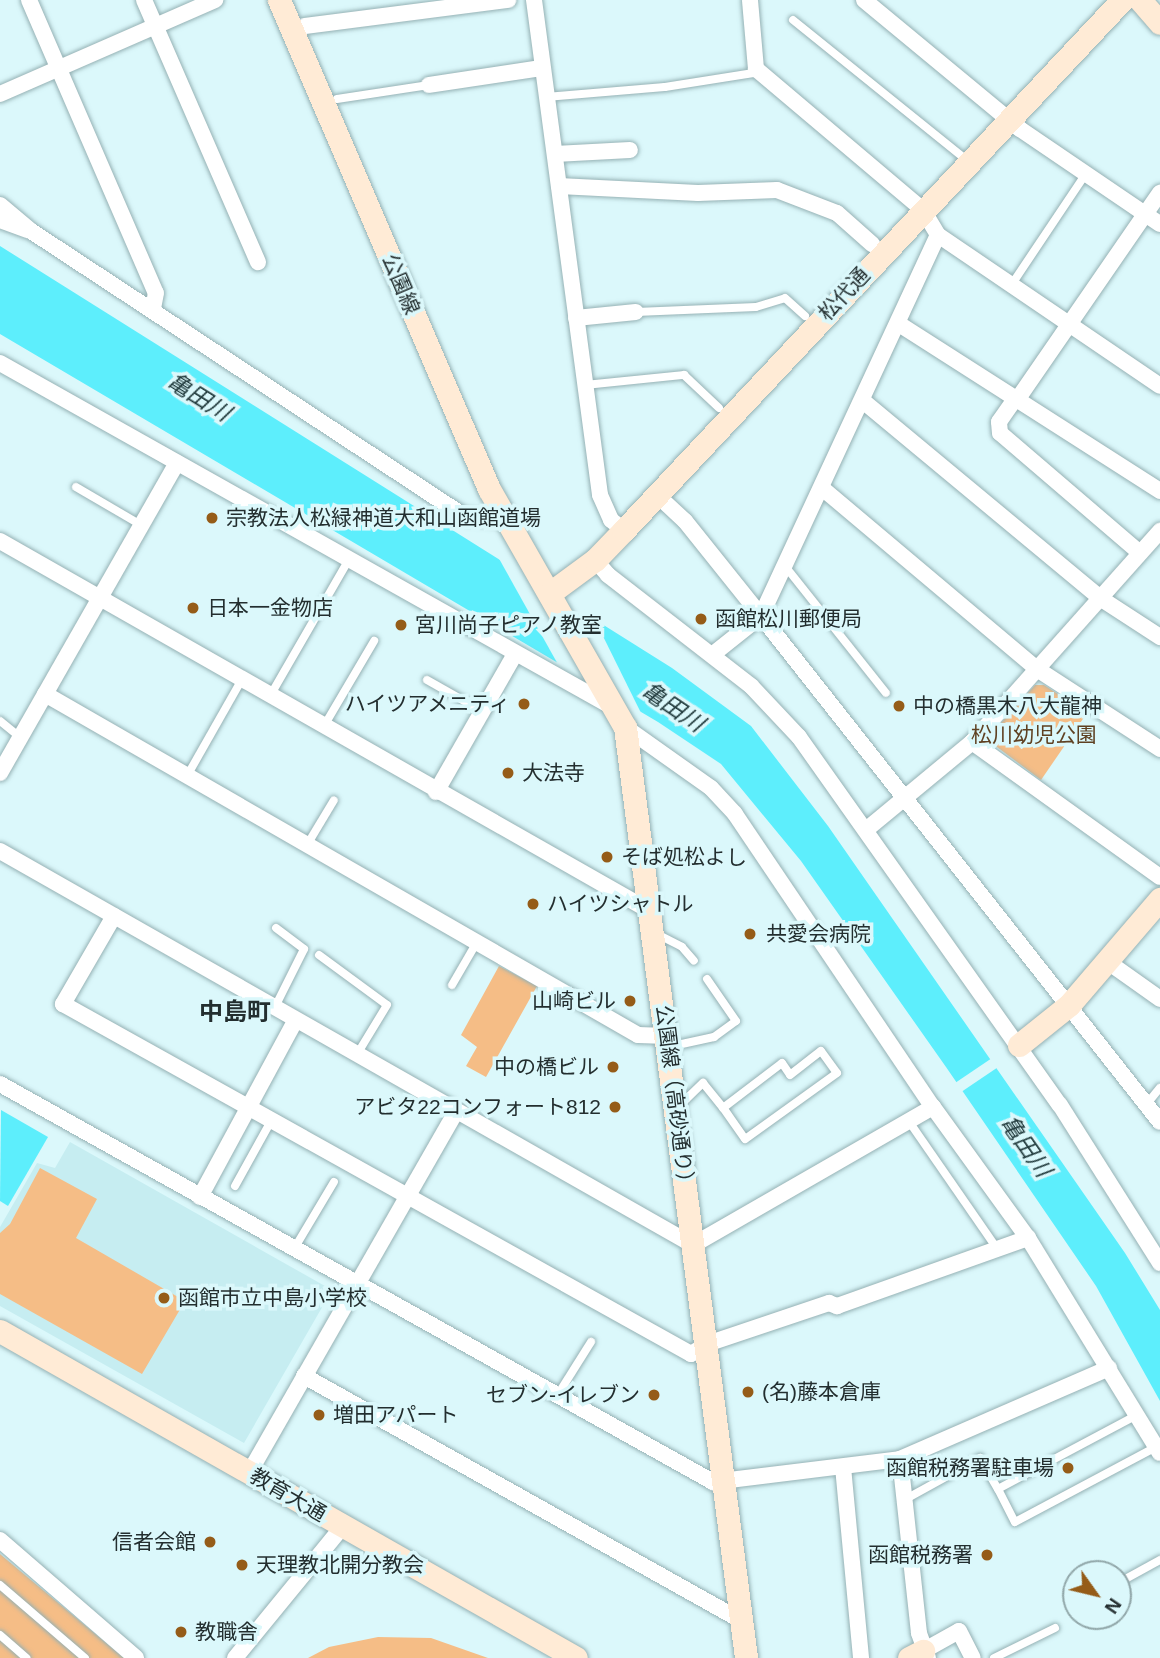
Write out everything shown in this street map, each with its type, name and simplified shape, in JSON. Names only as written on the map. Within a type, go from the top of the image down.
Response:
[{"type":"street","points":[[29,0],[156,293],[153,309]]},
{"type":"street","points":[[144,0],[258,262]]},
{"type":"street","points":[[0,94],[215,0]]},
{"type":"street","name":"公園線","points":[[279,0],[506,520],[532,564]]},
{"type":"street","points":[[305,26],[508,0]]},
{"type":"street","points":[[534,0],[600,495],[611,520],[624,530]]},
{"type":"street","points":[[750,0],[760,72],[923,210],[938,235],[1160,386]]},
{"type":"street","points":[[864,0],[1010,118],[1085,175],[1160,225]]},
{"type":"street","name":"松代通","points":[[556,589],[595,560],[624,530],[1122,0]]},
{"type":"street","points":[[1140,0],[1160,23]]},
{"type":"street","points":[[429,85],[542,68]]},
{"type":"street","points":[[555,153],[630,150]]},
{"type":"street","points":[[559,186],[698,193],[777,190],[837,212],[872,244]]},
{"type":"street","points":[[1140,553],[1000,433],[999,422],[1160,193]]},
{"type":"street","points":[[0,205],[31,231],[464,516],[506,520]]},
{"type":"street","points":[[0,220],[31,231]]},
{"type":"street","points":[[712,655],[761,616],[938,235]]},
{"type":"street","points":[[576,318],[636,312]]},
{"type":"street","points":[[898,324],[1160,491]]},
{"type":"street","points":[[0,363],[514,656],[618,711],[711,788],[735,814],[933,1107],[1027,1238],[1158,1450]]},
{"type":"street","points":[[863,401],[1100,598],[1160,637]]},
{"type":"street","points":[[2,767],[177,463]]},
{"type":"street","points":[[822,488],[1037,669],[1160,749]]},
{"type":"street","points":[[657,495],[685,522],[761,616],[1160,1122]]},
{"type":"street","points":[[867,829],[972,742],[1160,531]]},
{"type":"street","points":[[0,541],[436,792],[652,922]]},
{"type":"street","points":[[595,560],[608,575],[751,686],[799,737],[1019,1045],[1160,1263]]},
{"type":"street","name":"公園線（高砂通り）","points":[[532,564],[556,589],[618,711],[652,922],[746,1658]]},
{"type":"street","points":[[436,792],[514,656]]},
{"type":"street","points":[[45,694],[638,1035],[667,1041]]},
{"type":"street","points":[[972,742],[1160,877]]},
{"type":"street","points":[[0,851],[456,1113],[694,1245],[933,1107]]},
{"type":"street","points":[[1019,1045],[1069,1005],[1160,899]]},
{"type":"street","points":[[114,916],[63,1004],[691,1354],[707,1343],[829,1303],[837,1306],[1027,1238]]},
{"type":"street","points":[[1108,962],[1160,999]]},
{"type":"street","points":[[200,1197],[295,1021]]},
{"type":"street","points":[[0,1084],[713,1482],[900,1459],[1109,1368]]},
{"type":"street","points":[[249,1473],[456,1113]]},
{"type":"street","name":"教育大通","points":[[0,1331],[576,1658]]},
{"type":"street","points":[[304,1376],[742,1621]]},
{"type":"street","points":[[900,1459],[920,1656],[959,1631],[973,1658]]},
{"type":"street","points":[[843,1466],[861,1658]]},
{"type":"street","points":[[235,1658],[343,1526]]},
{"type":"street","points":[[0,1540],[136,1658]]},
{"type":"lane","points":[[793,20],[969,162]]},
{"type":"lane","points":[[547,97],[665,88],[760,72]]},
{"type":"lane","points":[[337,99],[429,85]]},
{"type":"lane","points":[[1012,284],[1085,175]]},
{"type":"lane","points":[[636,312],[756,307],[785,298],[805,316]]},
{"type":"lane","points":[[585,385],[684,375],[719,408]]},
{"type":"lane","points":[[76,487],[141,525]]},
{"type":"lane","points":[[270,696],[348,561]]},
{"type":"lane","points":[[785,566],[886,693]]},
{"type":"lane","points":[[323,727],[374,641]]},
{"type":"lane","points":[[187,776],[242,679]]},
{"type":"lane","points":[[427,680],[482,712]]},
{"type":"lane","points":[[0,721],[20,738]]},
{"type":"lane","points":[[307,845],[334,800]]},
{"type":"lane","points":[[652,922],[694,961]]},
{"type":"lane","points":[[274,1009],[304,949],[276,928]]},
{"type":"lane","points":[[452,985],[477,942]]},
{"type":"lane","points":[[319,955],[387,1004],[356,1056]]},
{"type":"lane","points":[[667,1041],[714,1037],[736,1021],[706,979]]},
{"type":"lane","points":[[677,1108],[703,1083],[746,1139],[837,1073],[821,1052],[790,1075],[782,1063],[723,1108]]},
{"type":"lane","points":[[1146,1105],[1160,1088]]},
{"type":"lane","points":[[908,1120],[998,1250]]},
{"type":"lane","points":[[235,1186],[271,1121]]},
{"type":"lane","points":[[294,1249],[334,1182]]},
{"type":"lane","points":[[556,1396],[591,1342]]},
{"type":"lane","points":[[998,1489],[1137,1415]]},
{"type":"lane","points":[[904,1500],[980,1458],[1015,1522],[1158,1450]]},
{"type":"lane","points":[[1132,1575],[1160,1560]]},
{"type":"lane","points":[[0,1585],[85,1658]]},
{"type":"lane","points":[[994,1658],[1055,1628]]},
{"type":"lane","points":[[0,1635],[26,1658]]},
{"type":"shaded area","name":"函館市立中島小学校","points":[[70,1142],[332,1290],[244,1443],[0,1306],[0,1227],[37,1163],[55,1168]]},
{"type":"green space","name":"松川幼児公園","points":[[1035,685],[1044,685],[1087,713],[1041,780],[993,744],[991,734]]},
{"type":"green space","points":[[499,966],[537,986],[486,1077],[466,1066],[477,1047],[461,1035]]},
{"type":"green space","points":[[40,1168],[97,1199],[76,1238],[185,1301],[142,1374],[0,1294],[0,1233],[10,1224]]},
{"type":"green space","points":[[0,1554],[124,1658],[0,1658]]},
{"type":"green space","points":[[378,1637],[431,1638],[488,1658],[308,1658],[329,1647]]},
{"type":"water","name":"亀田川","points":[[0,246],[672,668],[751,726],[828,826],[1125,1253],[1160,1310],[1160,1401],[1096,1286],[946,1067],[801,861],[721,764],[658,722],[0,334]]},
{"type":"water","points":[[1,1110],[48,1137],[8,1206],[0,1201]]},
{"type":"pier","points":[[497,555],[592,614],[643,717],[560,668]]},
{"type":"pier","points":[[995,1056],[1001,1065],[960,1093],[954,1084]]},
{"type":"place","name":"宗教法人松緑神道大和山函館道場","points":[[212,518]]},
{"type":"place","name":"日本一金物店","points":[[193,608]]},
{"type":"place","name":"函館松川郵便局","points":[[701,619]]},
{"type":"place","name":"宮川尚子ピアノ教室","points":[[401,625]]},
{"type":"place","name":"ハイツアメニティ","points":[[524,704]]},
{"type":"place","name":"中の橋黒木八大龍神","points":[[899,706]]},
{"type":"place","name":"大法寺","points":[[508,773]]},
{"type":"place","name":"そば処松よし","points":[[607,857]]},
{"type":"place","name":"ハイツシャトル","points":[[533,904]]},
{"type":"place","name":"共愛会病院","points":[[750,934]]},
{"type":"place","name":"山崎ビル","points":[[630,1001]]},
{"type":"place","name":"中の橋ビル","points":[[613,1067]]},
{"type":"place","name":"アビタ22コンフォート812","points":[[615,1107]]},
{"type":"place","name":"函館市立中島小学校","points":[[164,1298]]},
{"type":"place","name":"(名)藤本倉庫","points":[[748,1392]]},
{"type":"place","name":"セブン-イレブン","points":[[654,1395]]},
{"type":"place","name":"増田アパート","points":[[319,1415]]},
{"type":"place","name":"函館税務署駐車場","points":[[1068,1468]]},
{"type":"place","name":"信者会館","points":[[210,1542]]},
{"type":"place","name":"函館税務署","points":[[987,1555]]},
{"type":"place","name":"天理教北開分教会","points":[[242,1565]]},
{"type":"place","name":"教職舎","points":[[181,1632]]},
{"type":"district","name":"中島町","points":[[235,1012]]}]
